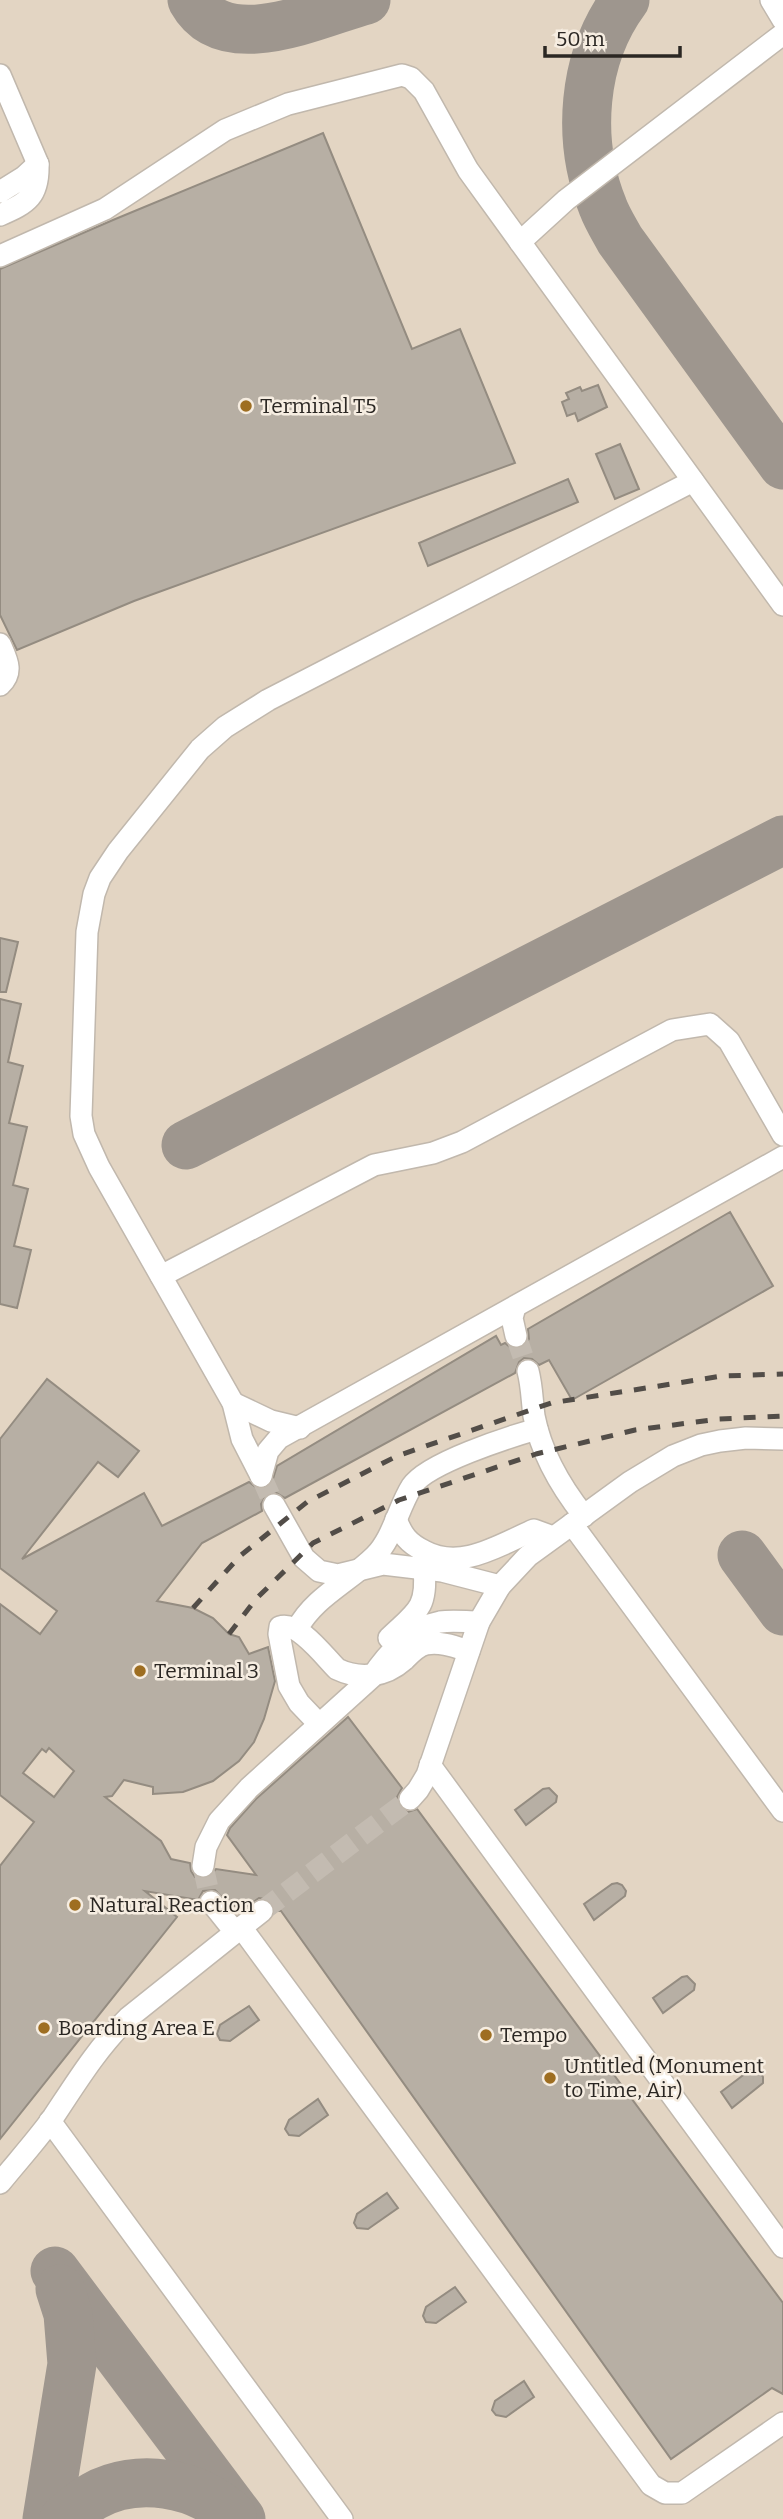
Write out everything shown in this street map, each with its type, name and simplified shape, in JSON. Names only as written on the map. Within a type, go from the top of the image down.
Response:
[{"type":"street","points":[[771,0],[783,20]]},
{"type":"street","points":[[520,242],[566,200],[783,34]]},
{"type":"street","points":[[0,75],[38,164],[34,194],[17,207],[0,215]]},
{"type":"street","points":[[0,256],[77,224],[105,209],[205,141],[236,125],[288,104],[402,75],[411,78],[424,91],[468,170],[692,481],[776,579],[783,605]]},
{"type":"street","points":[[0,192],[24,177],[38,164]]},
{"type":"street","points":[[692,481],[280,694],[238,718],[194,756],[110,863],[97,886],[89,912],[81,1116],[90,1151],[233,1403],[243,1439],[261,1476],[272,1445],[783,1157]]},
{"type":"street","points":[[0,644],[9,668],[7,678],[0,685]]},
{"type":"street","points":[[160,1276],[374,1165],[433,1153],[462,1142],[672,1030],[710,1024],[729,1041],[783,1136]]},
{"type":"street","points":[[515,1307],[512,1318],[516,1336]]},
{"type":"street","points":[[528,1371],[537,1429],[578,1520],[783,1811]]},
{"type":"street","points":[[233,1403],[271,1421],[300,1428]]},
{"type":"street","points":[[297,1629],[312,1607],[379,1552],[414,1483],[424,1474],[500,1441],[537,1429]]},
{"type":"street","points":[[410,1799],[418,1790],[430,1765],[479,1622],[500,1586],[528,1556],[647,1471],[674,1456],[701,1445],[746,1438],[783,1439]]},
{"type":"street","points":[[274,1505],[310,1566],[319,1571],[338,1575],[383,1564],[442,1571],[500,1586]]},
{"type":"street","points":[[396,1519],[411,1545],[441,1558],[467,1558],[534,1530],[553,1537]]},
{"type":"street","points":[[372,1677],[377,1651],[420,1608],[426,1589],[424,1570]]},
{"type":"street","points":[[203,1866],[206,1847],[219,1821],[249,1788],[372,1677],[383,1659],[416,1631],[440,1622],[479,1622]]},
{"type":"street","points":[[319,1724],[299,1703],[289,1686],[278,1630],[280,1627],[287,1625],[297,1629],[337,1670],[372,1677],[396,1667],[422,1644],[433,1643],[469,1651]]},
{"type":"street","points":[[430,1765],[783,2247]]},
{"type":"street","points":[[211,1902],[238,1929],[651,2485],[665,2493],[682,2493],[783,2423]]},
{"type":"street","points":[[0,2183],[50,2121],[109,2037],[128,2018],[261,1911]]},
{"type":"street","points":[[50,2121],[342,2519]]},
{"type":"shaded area","points":[[0,0],[783,0],[783,2519],[0,2519]]},
{"type":"building","name":"Terminal T5","points":[[323,133],[412,349],[460,329],[515,463],[134,601],[17,650],[0,615],[0,269]]},
{"type":"building","points":[[598,385],[607,407],[578,421],[575,413],[567,416],[562,402],[569,399],[566,393],[580,387],[582,391]]},
{"type":"building","points":[[620,444],[639,489],[615,499],[596,454]]},
{"type":"building","points":[[568,479],[578,502],[428,566],[419,543]]},
{"type":"building","points":[[0,938],[18,942],[6,992],[0,992]]},
{"type":"building","points":[[0,999],[21,1004],[8,1062],[23,1066],[9,1123],[27,1127],[13,1185],[28,1189],[14,1246],[31,1250],[17,1308],[0,1304]]},
{"type":"building","points":[[730,1212],[773,1286],[572,1400],[549,1360],[539,1365],[532,1359],[524,1358],[519,1362],[515,1373],[285,1498],[275,1492],[267,1494],[261,1504],[262,1511],[202,1543],[157,1601],[193,1608],[213,1618],[229,1634],[239,1637],[249,1654],[268,1647],[275,1681],[264,1719],[254,1742],[239,1761],[213,1781],[183,1792],[153,1794],[153,1787],[124,1780],[112,1796],[105,1797],[161,1841],[171,1859],[190,1863],[195,1877],[208,1878],[216,1869],[256,1875],[227,1835],[230,1828],[256,1799],[348,1717],[402,1788],[397,1797],[401,1808],[408,1812],[417,1809],[783,2303],[783,2394],[772,2388],[671,2459],[281,1911],[275,1911],[273,1903],[267,1899],[259,1898],[245,1908],[230,1905],[215,1890],[203,1891],[198,1900],[145,1891],[177,1917],[0,2139],[0,1866],[34,1822],[0,1795],[0,1604],[40,1634],[57,1611],[0,1568],[0,1439],[47,1379],[139,1451],[118,1477],[98,1462],[22,1559],[144,1493],[162,1526],[249,1482],[257,1488],[268,1487],[277,1466],[496,1336],[501,1345],[505,1343],[518,1349],[524,1346],[529,1339],[528,1329]],"holes":[[[49,1748],[74,1771],[54,1797],[23,1773],[42,1749],[46,1752]]]},
{"type":"building","points":[[549,1788],[557,1796],[556,1802],[526,1825],[515,1810],[543,1789]]},
{"type":"building","points":[[617,1883],[626,1891],[625,1896],[594,1920],[584,1904]]},
{"type":"building","points":[[687,1976],[695,1984],[694,1990],[663,2013],[653,1998]]},
{"type":"building","points":[[249,2006],[259,2020],[230,2041],[220,2040],[217,2034],[220,2025]]},
{"type":"building","points":[[750,2070],[760,2072],[763,2083],[732,2108],[721,2092]]},
{"type":"building","points":[[318,2099],[328,2115],[299,2136],[289,2135],[285,2129],[289,2120]]},
{"type":"building","points":[[387,2193],[398,2208],[368,2229],[357,2228],[354,2223],[357,2214]]},
{"type":"building","points":[[455,2287],[466,2302],[436,2323],[426,2322],[423,2316],[426,2307]]},
{"type":"building","points":[[524,2381],[534,2397],[506,2417],[496,2415],[492,2410],[495,2401]]},
{"type":"taxiway","points":[[192,0],[207,17],[226,27],[249,29],[299,21],[366,0]]},
{"type":"taxiway","points":[[625,0],[600,47],[592,73],[587,127],[594,181],[603,207],[620,240],[783,465]]},
{"type":"taxiway","points":[[186,1145],[783,840]]},
{"type":"taxiway","points":[[742,1555],[783,1611]]},
{"type":"taxiway","points":[[55,2271],[241,2519]]},
{"type":"taxiway","points":[[47,2519],[72,2364],[68,2314],[60,2289]]},
{"type":"taxiway","points":[[64,2519],[90,2498],[128,2484],[147,2483],[184,2488],[218,2504],[232,2516]]},
{"type":"tunnel","points":[[516,1336],[528,1371]]},
{"type":"tunnel","points":[[261,1476],[274,1505]]},
{"type":"tunnel","points":[[262,1911],[410,1799]]},
{"type":"tunnel","points":[[203,1866],[211,1902]]},
{"type":"railway","points":[[193,1608],[240,1556],[307,1502],[397,1456],[551,1403],[722,1376],[783,1374]]},
{"type":"railway","points":[[229,1634],[256,1599],[313,1543],[399,1500],[536,1454],[635,1430],[719,1419],[783,1416]]},
{"type":"place","name":"Terminal T5","points":[[246,406]]},
{"type":"place","name":"Terminal 3","points":[[140,1671]]},
{"type":"place","name":"Natural Reaction","points":[[75,1905]]},
{"type":"place","name":"Boarding Area E","points":[[44,2028]]},
{"type":"place","name":"Tempo","points":[[486,2035]]},
{"type":"place","name":"Untitled (Monument to Time, Air)","points":[[550,2078]]}]
